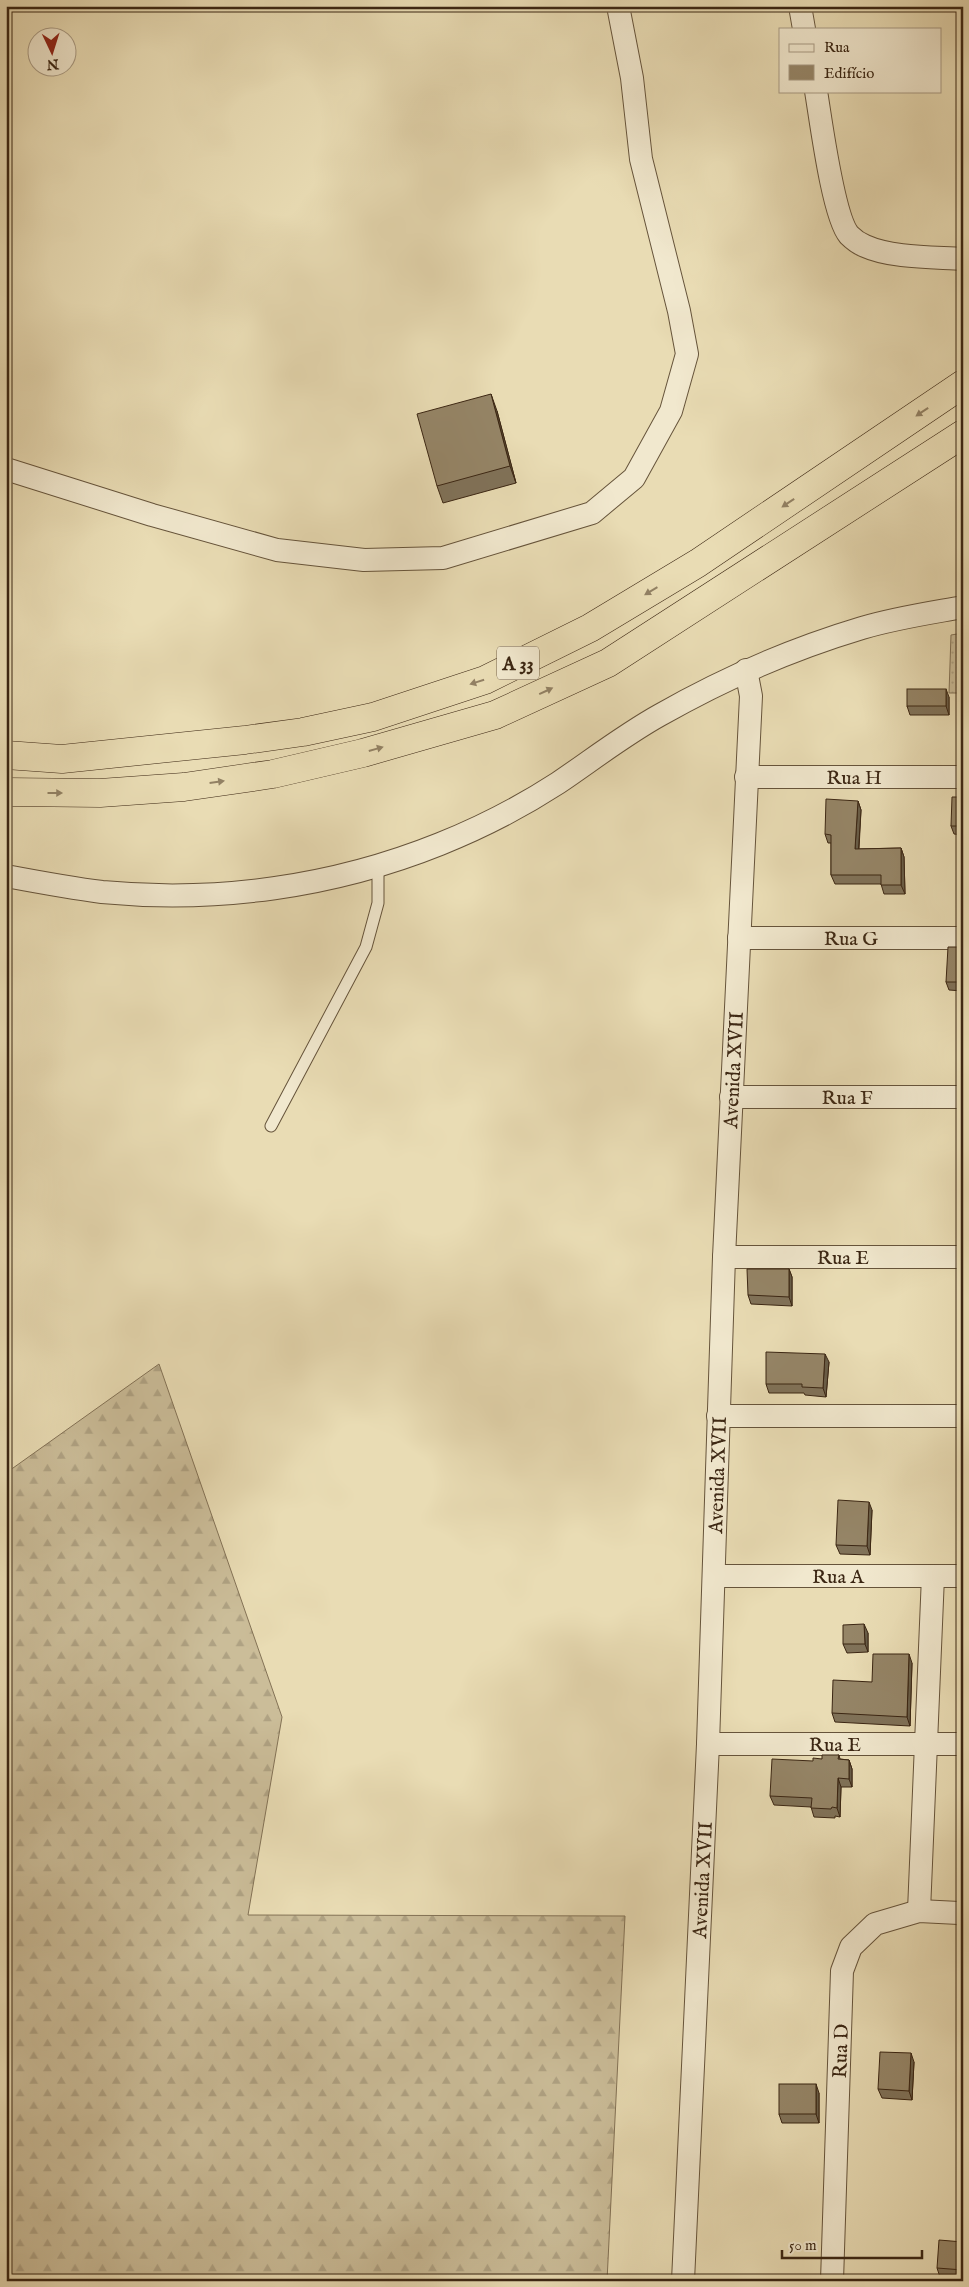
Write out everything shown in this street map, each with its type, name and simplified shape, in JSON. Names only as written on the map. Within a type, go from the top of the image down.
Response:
[{"type":"highway","name":"A 33","points":[[6,755],[62,759],[208,745],[304,732],[372,717],[485,680],[590,628],[698,563],[963,384]]},
{"type":"highway","name":"A 33","points":[[6,792],[100,793],[184,787],[273,774],[363,753],[495,715],[608,663],[963,434]]},
{"type":"street","points":[[6,469],[152,515],[277,550],[364,560],[443,558],[592,513],[634,478],[671,411],[687,354],[679,311],[646,186],[641,160],[632,78],[618,6]]},
{"type":"street","points":[[800,6],[804,28]]},
{"type":"street","points":[[816,92],[834,192],[840,216],[849,235],[864,246],[888,252],[963,260]]},
{"type":"street","points":[[6,876],[100,891],[177,896],[271,889],[378,866],[440,844],[494,819],[555,784],[658,715],[746,670],[809,645],[865,627],[963,606]]},
{"type":"street","name":"Avenida XVII","points":[[683,2281],[708,1744],[724,1257],[751,696],[746,670]]},
{"type":"street","name":"Rua H","points":[[746,777],[963,777]]},
{"type":"street","name":"Rua G","points":[[739,938],[963,938]]},
{"type":"street","name":"Rua F","points":[[732,1097],[963,1097]]},
{"type":"street","name":"Rua E","points":[[724,1257],[963,1257]]},
{"type":"street","points":[[718,1416],[963,1416]]},
{"type":"street","name":"Rua A","points":[[714,1576],[963,1576]]},
{"type":"street","points":[[919,1911],[933,1576]]},
{"type":"street","name":"Rua E","points":[[708,1744],[963,1744]]},
{"type":"street","name":"Rua D","points":[[832,2281],[842,1970],[851,1946],[875,1924],[919,1911],[958,1913],[963,1915]]},
{"type":"lane","points":[[271,1126],[323,1032],[366,947],[378,903],[378,866]]},
{"type":"green space","points":[[963,633],[963,693],[949,693],[951,635]]},
{"type":"green space","points":[[159,1364],[282,1717],[248,1915],[625,1916],[607,2281],[6,2281],[6,1473]]},
{"type":"building","points":[[491,394],[510,466],[437,486],[417,414]]},
{"type":"building","points":[[907,689],[946,689],[946,706],[907,706]]},
{"type":"building","points":[[952,797],[963,797],[963,826],[951,826]]},
{"type":"building","points":[[826,799],[858,801],[855,849],[901,848],[901,885],[881,885],[881,875],[831,875],[831,835],[825,834]]},
{"type":"building","points":[[948,947],[963,947],[963,982],[946,982]]},
{"type":"building","points":[[747,1269],[789,1269],[789,1297],[748,1295]]},
{"type":"building","points":[[766,1352],[825,1354],[823,1388],[802,1387],[802,1384],[766,1384]]},
{"type":"building","points":[[838,1500],[869,1502],[867,1546],[836,1545]]},
{"type":"building","points":[[864,1624],[865,1644],[843,1644],[843,1625]]},
{"type":"building","points":[[873,1654],[909,1654],[907,1717],[832,1713],[833,1680],[872,1682]]},
{"type":"building","points":[[822,1755],[839,1755],[838,1759],[849,1760],[849,1779],[838,1778],[837,1808],[811,1808],[812,1798],[770,1796],[772,1759],[813,1761],[813,1758],[822,1759]]},
{"type":"building","points":[[880,2052],[911,2053],[909,2091],[878,2089]]},
{"type":"building","points":[[779,2084],[816,2084],[816,2114],[779,2114]]},
{"type":"building","points":[[939,2240],[963,2242],[963,2270],[937,2268]]}]
